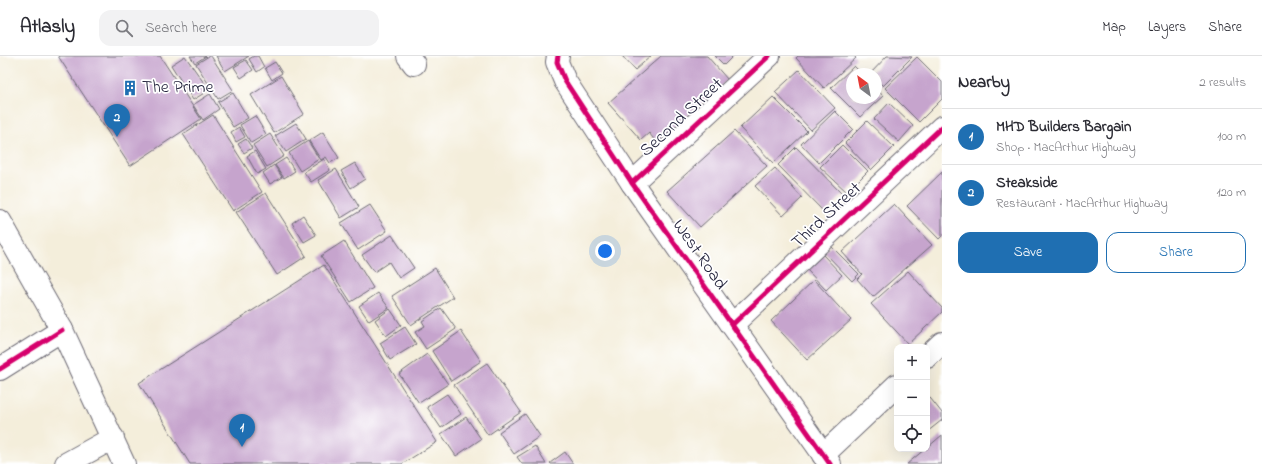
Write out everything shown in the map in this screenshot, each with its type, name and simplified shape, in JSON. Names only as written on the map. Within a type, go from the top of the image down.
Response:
[{"type":"main road","name":"West Road","points":[[558,56],[557,62],[564,81],[632,183],[827,459]]},
{"type":"main road","name":"Second Street","points":[[632,183],[770,56]]},
{"type":"main road","name":"Third Street","points":[[732,325],[942,127]]},
{"type":"main road","points":[[0,221],[62,330],[124,464]]},
{"type":"main road","points":[[0,369],[62,330]]},
{"type":"main road","points":[[930,354],[942,343]]},
{"type":"main road","points":[[827,459],[894,388]]},
{"type":"main road","points":[[66,464],[113,438]]},
{"type":"building","name":"The Prime","points":[[58,56],[160,56],[201,119],[130,166]]},
{"type":"building","points":[[185,56],[209,90],[193,100],[171,65]]},
{"type":"building","points":[[190,56],[206,56],[195,63]]},
{"type":"building","points":[[211,56],[233,90],[218,99],[196,64]]},
{"type":"building","points":[[216,56],[249,56],[225,71]]},
{"type":"building","points":[[254,56],[258,56],[264,67],[257,72],[249,59]]},
{"type":"building","points":[[622,56],[651,56],[635,70]]},
{"type":"building","points":[[661,56],[707,56],[728,80],[657,143],[649,133],[641,140],[608,103]]},
{"type":"building","points":[[715,56],[733,56],[724,65]]},
{"type":"building","points":[[798,56],[854,56],[856,58],[824,88],[796,58]]},
{"type":"building","points":[[887,56],[912,57],[883,86],[882,68],[876,68]]},
{"type":"building","points":[[917,57],[942,82],[942,99],[919,122],[885,88]]},
{"type":"building","points":[[246,60],[253,70],[241,78],[234,67]]},
{"type":"building","points":[[275,62],[282,73],[272,80],[265,68]]},
{"type":"building","points":[[799,70],[835,108],[811,130],[775,92]]},
{"type":"building","points":[[846,74],[846,103],[831,88]]},
{"type":"building","points":[[281,76],[304,114],[274,133],[251,95]]},
{"type":"building","points":[[233,93],[248,118],[233,127],[218,102]]},
{"type":"building","points":[[210,94],[219,109],[203,120],[193,105]]},
{"type":"building","points":[[773,97],[807,131],[773,163],[740,128]]},
{"type":"building","points":[[889,103],[913,126],[899,142],[874,119]]},
{"type":"building","points":[[847,104],[874,104],[860,117]]},
{"type":"building","points":[[835,111],[853,129],[819,163],[801,144]]},
{"type":"building","points":[[213,115],[262,192],[233,211],[183,134]]},
{"type":"building","points":[[255,116],[266,134],[251,143],[240,125]]},
{"type":"building","points":[[867,121],[894,147],[871,170],[845,143]]},
{"type":"building","points":[[296,123],[306,139],[286,152],[275,136]]},
{"type":"building","points":[[239,127],[245,137],[236,142],[231,132]]},
{"type":"building","points":[[734,131],[767,166],[700,227],[667,191]]},
{"type":"building","points":[[323,132],[339,158],[330,163],[326,157],[321,160],[309,141]]},
{"type":"building","points":[[270,134],[284,156],[267,167],[253,145]]},
{"type":"building","points":[[246,139],[252,148],[244,153],[238,144]]},
{"type":"building","points":[[308,141],[319,159],[300,171],[289,153]]},
{"type":"building","points":[[842,145],[868,171],[847,192],[820,167]]},
{"type":"building","points":[[796,147],[843,195],[825,213],[778,165]]},
{"type":"building","points":[[255,151],[266,169],[257,174],[247,156]]},
{"type":"building","points":[[286,158],[295,171],[284,178],[275,165]]},
{"type":"building","points":[[324,159],[330,170],[311,182],[304,172]]},
{"type":"building","points":[[355,163],[365,179],[351,188],[341,171]]},
{"type":"building","points":[[274,165],[282,177],[270,184],[263,173]]},
{"type":"building","points":[[775,168],[802,198],[783,216],[755,186]]},
{"type":"building","points":[[336,169],[359,207],[341,218],[318,180]]},
{"type":"building","points":[[942,172],[942,236],[939,239],[907,206]]},
{"type":"building","points":[[266,193],[306,256],[277,275],[236,212]]},
{"type":"building","points":[[894,204],[932,245],[873,297],[857,279],[862,274],[842,252]]},
{"type":"building","points":[[370,205],[387,231],[358,250],[341,223]]},
{"type":"building","points":[[303,215],[316,235],[304,242],[292,223]]},
{"type":"building","points":[[392,235],[414,268],[399,278],[389,262],[374,272],[362,255]]},
{"type":"building","points":[[344,241],[373,288],[351,302],[321,256]]},
{"type":"building","points":[[831,246],[859,274],[852,281],[824,252]]},
{"type":"building","points":[[823,255],[842,275],[826,290],[807,270]]},
{"type":"building","points":[[324,265],[437,442],[402,464],[190,464],[139,383]]},
{"type":"building","points":[[435,268],[453,297],[411,325],[392,296]]},
{"type":"building","points":[[908,271],[942,308],[942,312],[908,344],[871,304]]},
{"type":"building","points":[[814,280],[851,320],[807,360],[771,321]]},
{"type":"building","points":[[378,293],[389,308],[369,321],[359,306]]},
{"type":"building","points":[[441,308],[456,329],[426,349],[415,332],[425,326],[422,321]]},
{"type":"building","points":[[390,309],[401,325],[386,336],[375,320]]},
{"type":"building","points":[[405,327],[416,344],[390,360],[380,343]]},
{"type":"building","points":[[461,331],[481,361],[451,381],[432,351]]},
{"type":"building","points":[[427,354],[448,384],[419,403],[399,374]]},
{"type":"building","points":[[487,363],[521,412],[488,435],[454,385]]},
{"type":"building","points":[[447,394],[461,414],[441,428],[427,407]]},
{"type":"building","points":[[930,398],[942,413],[942,420],[930,430]]},
{"type":"building","points":[[525,414],[540,436],[514,454],[499,432]]},
{"type":"building","points":[[466,417],[481,439],[456,456],[441,434]]},
{"type":"building","points":[[942,435],[942,464],[907,464],[921,452],[930,452],[930,445]]},
{"type":"building","points":[[535,446],[546,464],[522,464],[517,457]]},
{"type":"building","points":[[565,452],[573,464],[550,463]]},
{"type":"cycle path","points":[[558,56],[557,62],[565,81],[632,183],[830,464]]},
{"type":"cycle path","points":[[632,183],[769,56]]},
{"type":"cycle path","points":[[732,325],[942,127]]},
{"type":"cycle path","points":[[0,369],[62,330]]},
{"type":"place","name":"The Prime","points":[[130,88]]},
{"type":"place","name":"Steakside","points":[[117,137]]},
{"type":"place","name":"MHD Builders Bargain","points":[[242,447]]}]
